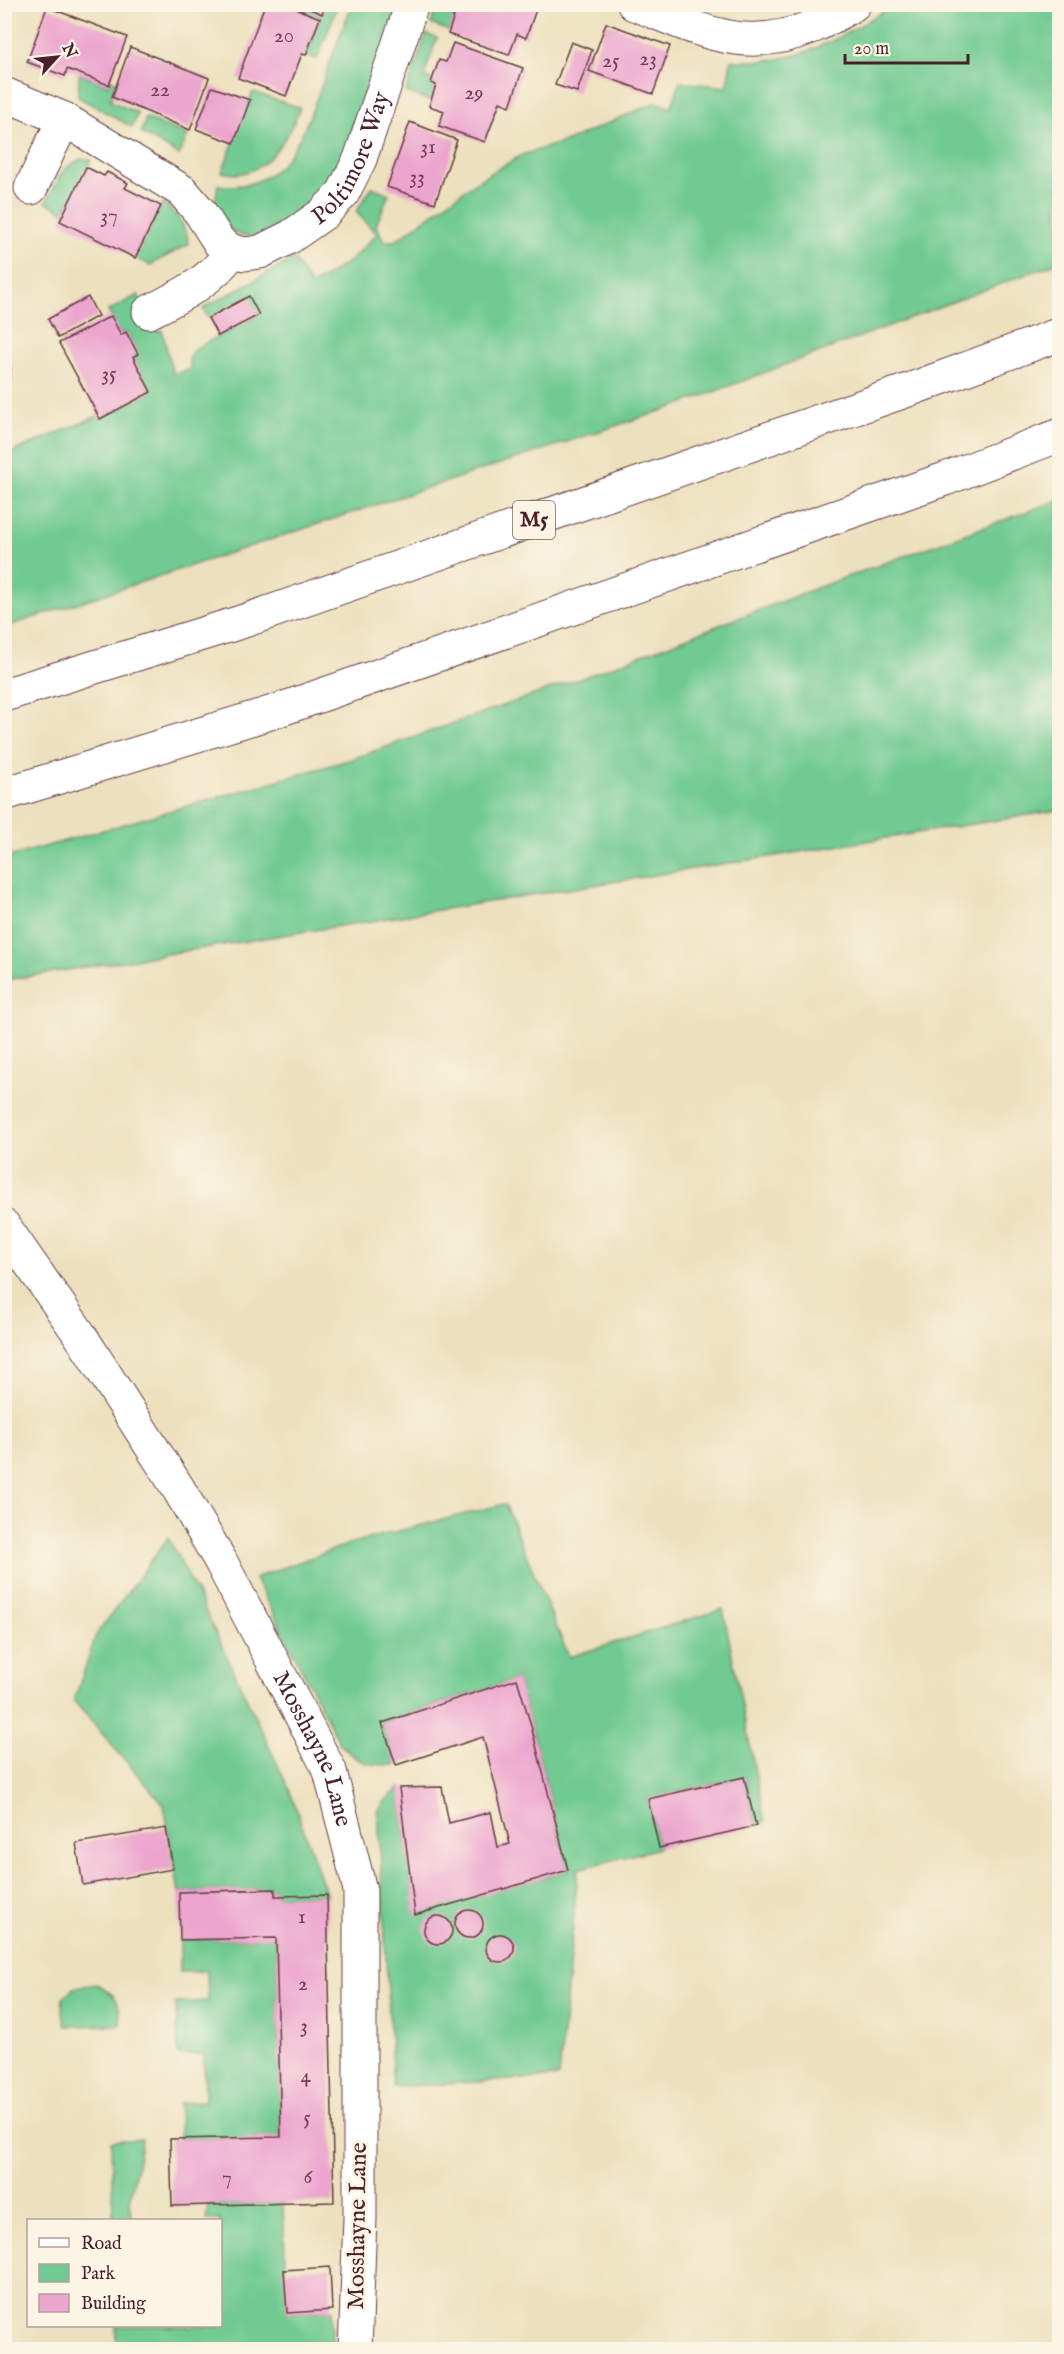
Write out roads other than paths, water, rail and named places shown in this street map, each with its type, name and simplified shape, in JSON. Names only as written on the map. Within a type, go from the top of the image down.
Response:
[{"type":"main road","name":"Poltimore Way","points":[[232,251],[245,254],[260,252],[290,237],[323,214],[343,193],[360,159],[412,4]]},
{"type":"main road","points":[[634,4],[711,34],[744,40],[762,40],[814,26],[854,4]]},
{"type":"main road","points":[[4,94],[64,119],[182,191],[200,212],[219,242],[232,251],[224,263],[205,280],[149,312]]},
{"type":"main road","points":[[31,188],[64,119]]},
{"type":"main road","name":"M5","points":[[4,695],[241,622],[880,400],[1059,334]]},
{"type":"main road","points":[[4,794],[273,712],[945,479],[1059,435]]},
{"type":"main road","name":"Mosshayne Lane","points":[[4,1226],[80,1335],[178,1488],[220,1560],[330,1771],[360,1890],[360,2218],[355,2349]]}]
